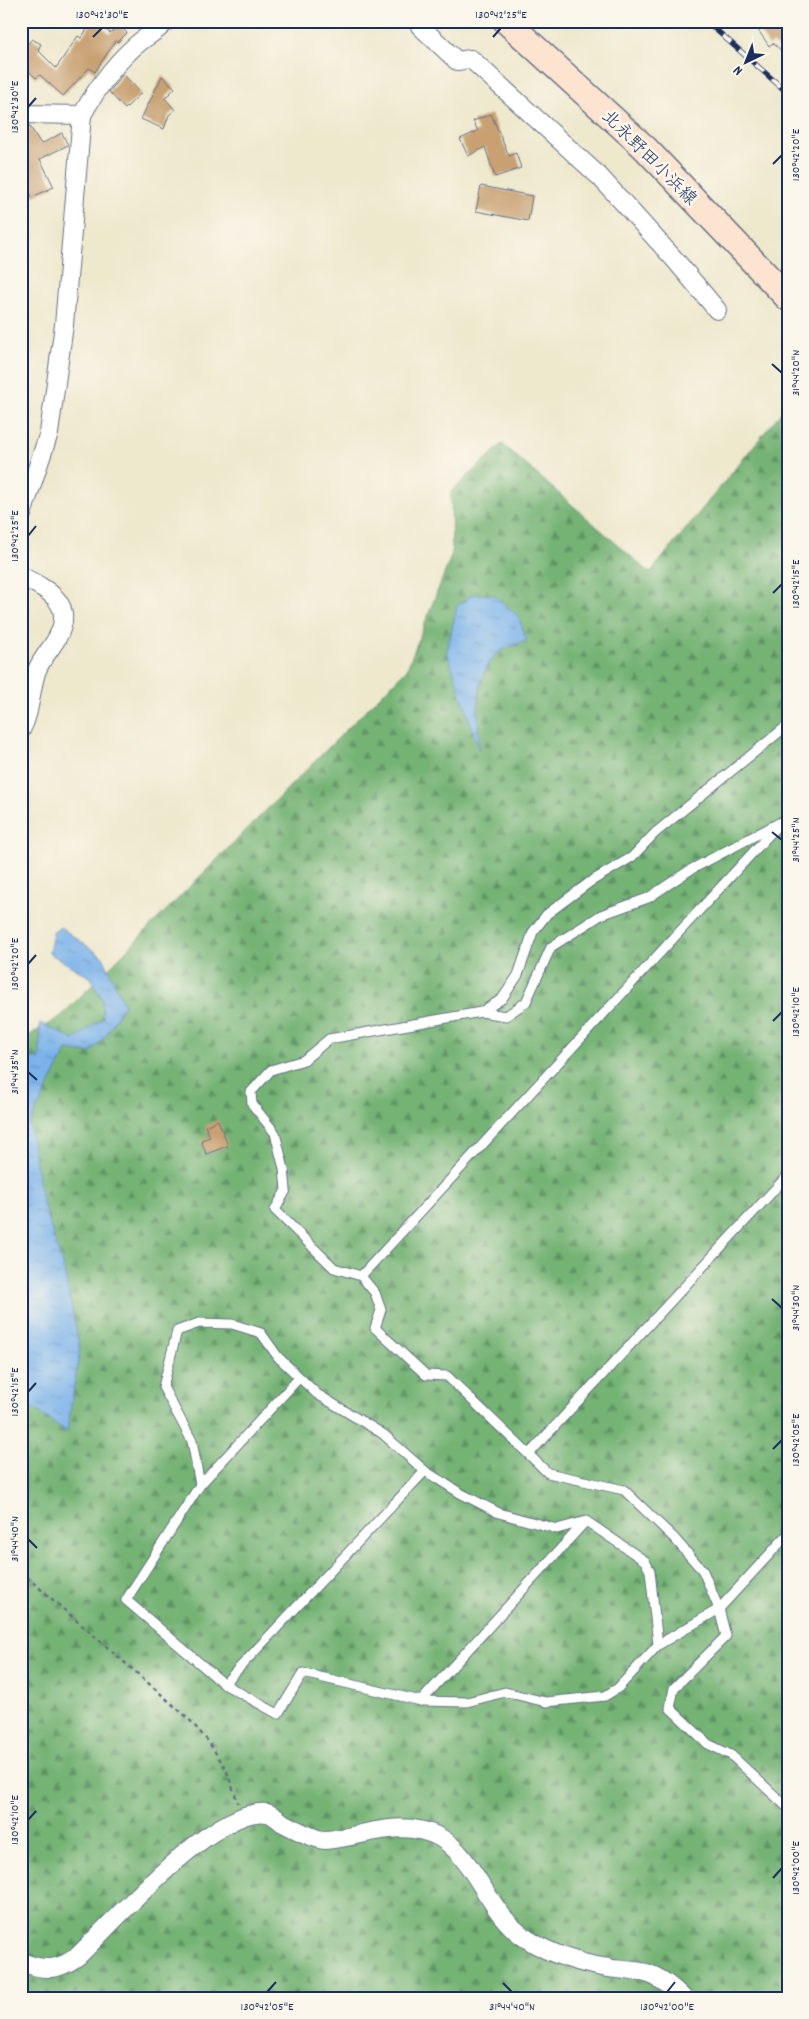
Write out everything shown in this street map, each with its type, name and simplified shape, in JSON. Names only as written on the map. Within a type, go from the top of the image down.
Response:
[{"type":"main road","name":"北永野田小浜線","points":[[506,21],[645,148],[788,298]]},
{"type":"street","points":[[21,517],[50,433],[64,325],[82,115],[97,88],[141,42],[160,29],[166,21]]},
{"type":"street","points":[[419,21],[420,26],[458,61],[472,59],[600,177],[676,261],[717,310]]},
{"type":"street","points":[[21,114],[82,115]]},
{"type":"street","points":[[21,576],[55,596],[63,609],[63,623],[38,668],[21,730]]},
{"type":"street","points":[[21,1962],[46,1970],[66,1965],[78,1956],[181,1856],[214,1830],[243,1816],[268,1813],[288,1826],[321,1840],[350,1838],[383,1828],[418,1829],[440,1837],[454,1849],[471,1870],[497,1910],[526,1939],[560,1955],[607,1968],[643,1972],[656,1976],[683,1998]]},
{"type":"lane","points":[[481,1012],[502,999],[518,975],[533,932],[547,914],[590,882],[632,856],[655,833],[788,725]]},
{"type":"lane","points":[[784,820],[690,870],[648,898],[602,915],[551,947],[526,1002],[506,1016],[481,1012],[329,1040],[304,1060],[271,1070],[251,1092],[252,1104],[275,1133],[284,1170],[286,1190],[275,1210],[334,1268],[361,1276],[375,1293],[381,1310],[375,1328],[426,1375],[447,1376],[548,1473],[624,1490],[674,1538],[703,1571],[719,1609],[726,1636],[674,1688],[670,1708],[708,1744],[731,1755],[788,1808]]},
{"type":"lane","points":[[361,1276],[784,820]]},
{"type":"lane","points":[[529,1454],[788,1175]]},
{"type":"lane","points":[[200,1485],[192,1441],[163,1387],[177,1331],[199,1323],[232,1324],[261,1333],[278,1357],[317,1394],[383,1434],[425,1471],[460,1493],[499,1513],[557,1529],[586,1521],[645,1561],[650,1570],[658,1645]]},
{"type":"lane","points":[[299,1378],[200,1485],[126,1600],[224,1684],[278,1714],[303,1673],[421,1701],[467,1702],[506,1692],[546,1702],[606,1696],[618,1688],[658,1645],[719,1609],[788,1534]]},
{"type":"lane","points":[[224,1684],[425,1471]]},
{"type":"lane","points":[[421,1701],[586,1521]]},
{"type":"path","points":[[21,1572],[192,1723],[208,1741],[226,1769],[243,1816]]},
{"type":"green space","points":[[788,404],[788,1998],[21,1998],[21,1040],[60,1017],[407,669],[452,554],[451,492],[502,444],[650,573]]},
{"type":"water","points":[[473,594],[494,595],[518,616],[527,641],[508,647],[498,653],[484,673],[478,712],[479,750],[447,651],[457,606]]},
{"type":"water","points":[[60,927],[103,957],[124,1004],[105,1037],[90,1053],[67,1050],[29,1125],[42,1200],[64,1270],[80,1350],[67,1432],[21,1400],[21,1054],[40,1060],[40,1023],[74,1040],[103,1018],[102,999],[91,978],[49,953],[53,933]]},
{"type":"building","points":[[93,21],[110,33],[119,25],[127,33],[118,42],[116,40],[95,72],[89,68],[63,96],[40,75],[36,78],[21,64],[21,51],[32,39],[41,44],[38,50],[56,68],[78,36],[81,38]]},
{"type":"building","points":[[752,21],[788,21],[788,57],[773,43],[769,46]]},
{"type":"building","points":[[123,74],[141,93],[125,109],[109,92]]},
{"type":"building","points":[[162,76],[175,88],[165,98],[175,110],[169,115],[164,129],[141,119]]},
{"type":"building","points":[[491,114],[509,156],[516,153],[521,168],[495,177],[485,147],[468,156],[460,139],[478,131],[473,121]]},
{"type":"building","points":[[29,125],[41,144],[62,133],[68,145],[40,159],[54,187],[32,197],[21,175],[21,129]]},
{"type":"building","points":[[481,186],[532,196],[528,221],[476,211]]},
{"type":"building","points":[[218,1120],[228,1146],[206,1154],[201,1140],[210,1137],[205,1126]]},
{"type":"railway","points":[[706,21],[788,93]]}]
